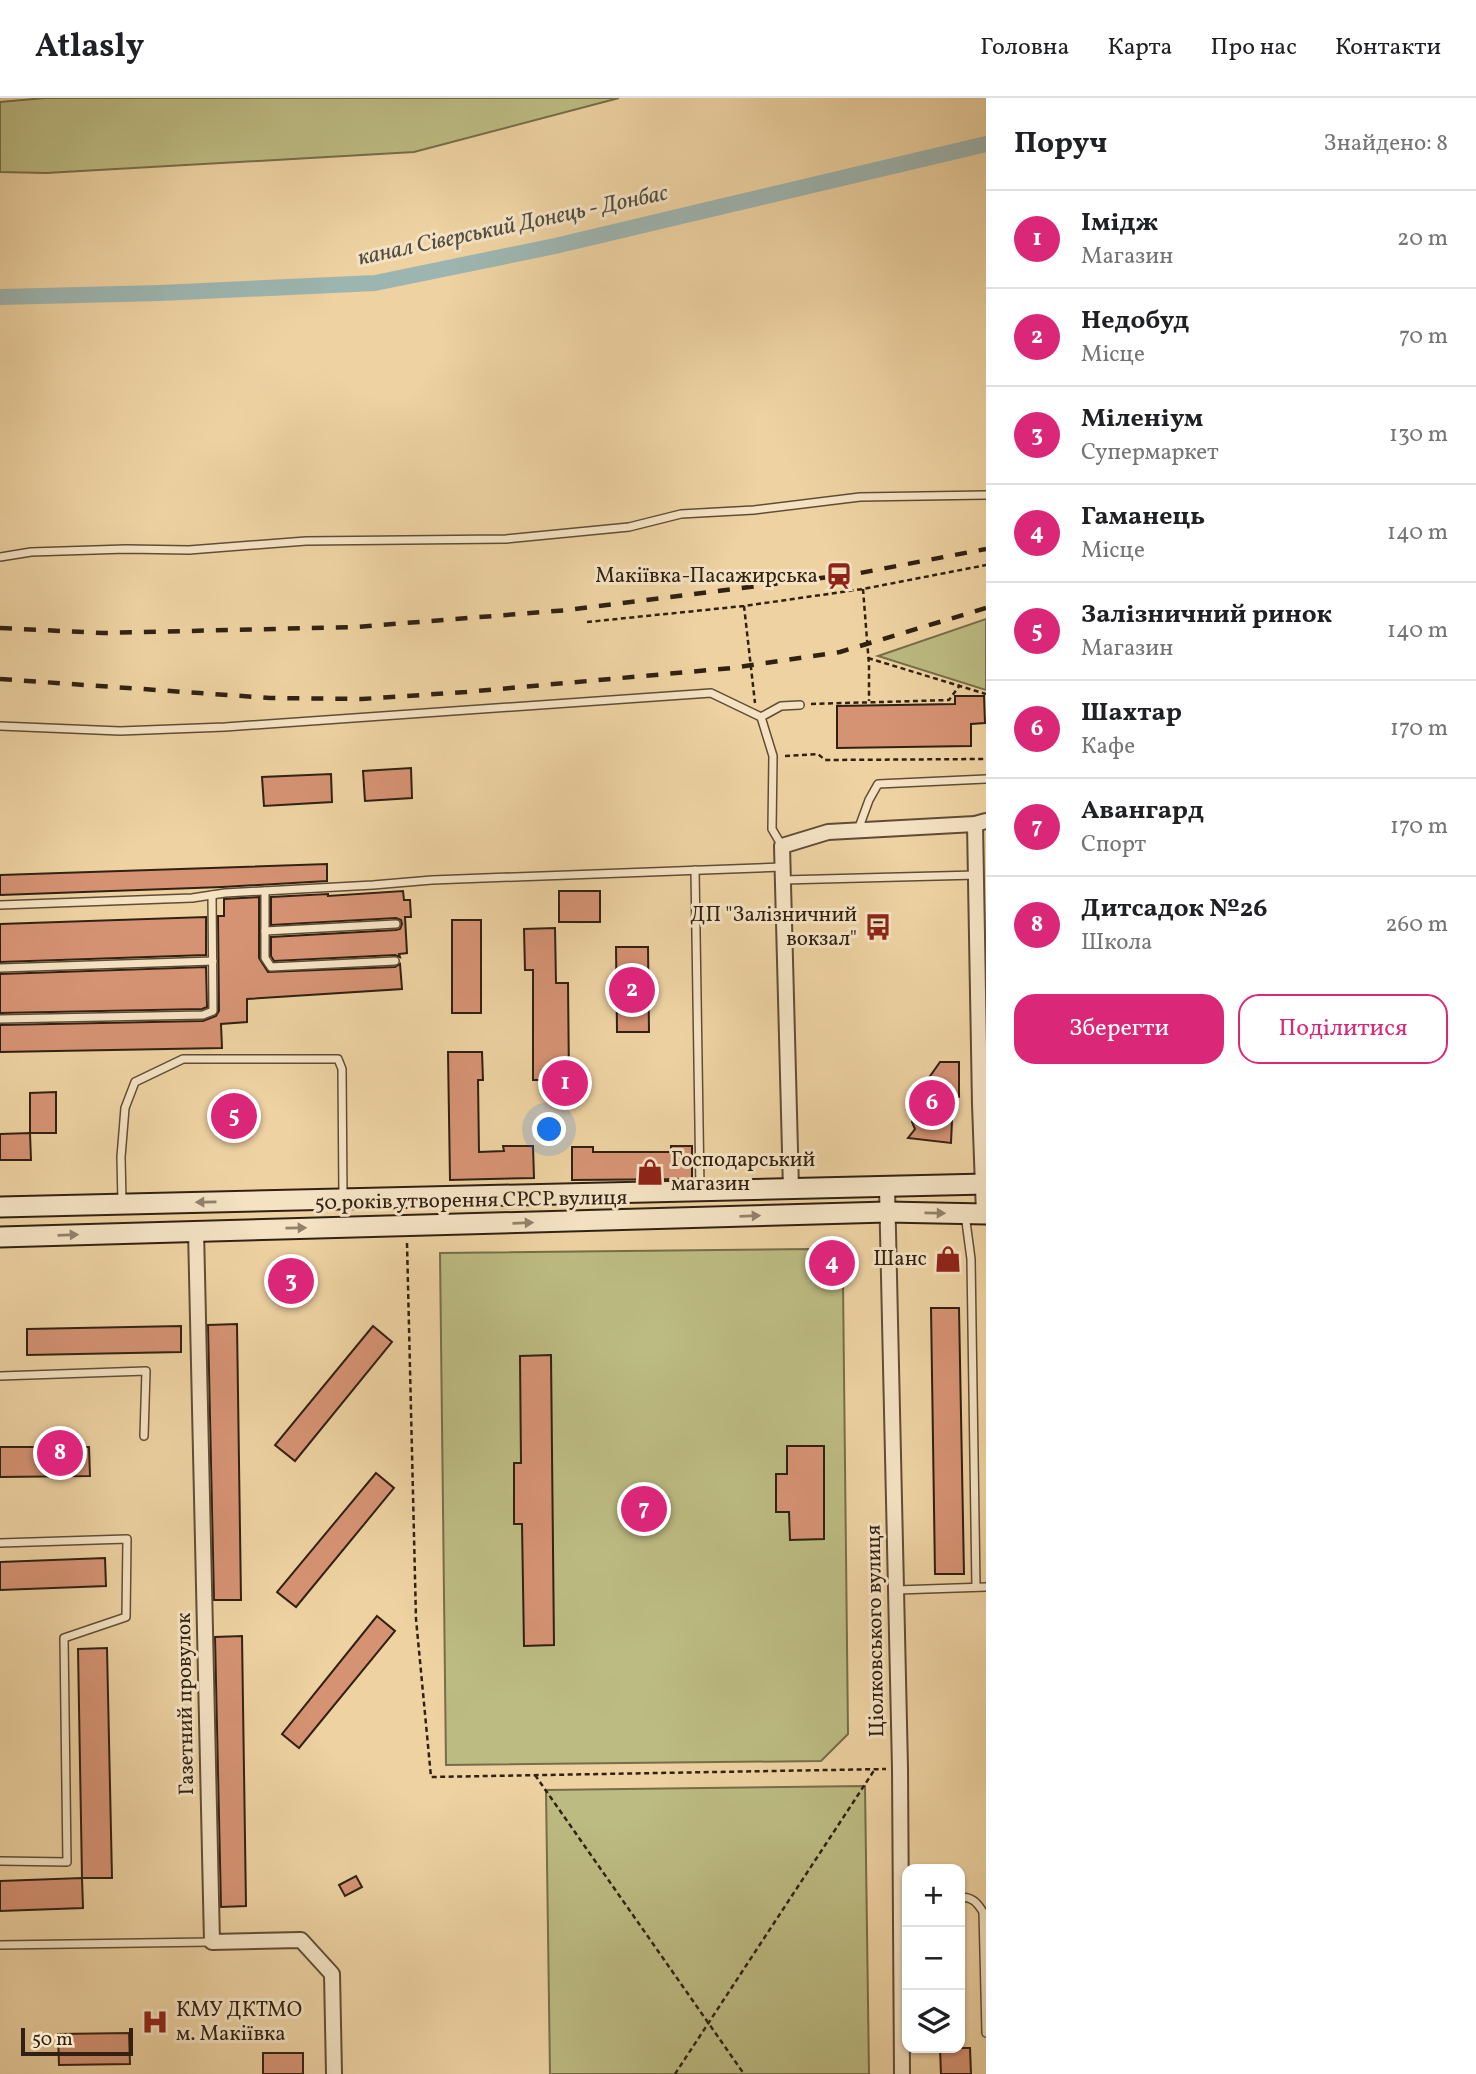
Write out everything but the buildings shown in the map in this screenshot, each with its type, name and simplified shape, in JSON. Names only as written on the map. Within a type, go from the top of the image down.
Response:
[{"type":"main road","name":"50 років утворення СРСР вулиця","points":[[0,1207],[985,1184]]},
{"type":"main road","name":"50 років утворення СРСР вулиця","points":[[0,1237],[887,1212],[978,1214]]},
{"type":"street","points":[[791,1189],[782,846],[828,832],[981,823],[976,875],[985,1184],[978,1214]]},
{"type":"street","name":"Ціолковського вулиця","points":[[887,1187],[903,1864]]},
{"type":"street","name":"Газетний провулок","points":[[196,1230],[212,1942]]},
{"type":"street","name":"Ціолковського вулиця","points":[[902,2074],[904,1927]]},
{"type":"street","points":[[212,1942],[301,1940],[332,1974],[334,2074]]},
{"type":"lane","points":[[0,557],[31,552],[189,550],[306,541],[506,539],[629,527],[681,514],[754,510],[860,497],[986,495]]},
{"type":"lane","points":[[0,726],[120,731],[212,727],[711,693],[761,717],[773,756],[772,829],[782,846]]},
{"type":"lane","points":[[761,717],[781,706],[800,705]]},
{"type":"lane","points":[[858,830],[878,784],[986,779]]},
{"type":"lane","points":[[0,905],[192,898],[432,880],[695,870],[976,875]]},
{"type":"lane","points":[[695,870],[700,1191]]},
{"type":"lane","points":[[265,891],[265,958],[271,967],[395,961]]},
{"type":"lane","points":[[0,1019],[204,1014],[213,1011],[212,895]]},
{"type":"lane","points":[[265,931],[396,924]]},
{"type":"lane","points":[[0,968],[213,961]]},
{"type":"lane","points":[[122,1204],[121,1157],[125,1108],[131,1090],[135,1082],[183,1059],[338,1059],[342,1069],[343,1199]]},
{"type":"lane","points":[[976,1587],[971,1259],[978,1214]]},
{"type":"lane","points":[[0,1376],[146,1371],[144,1436]]},
{"type":"lane","points":[[0,1543],[127,1539],[126,1617],[64,1639],[67,1862],[0,1861]]},
{"type":"lane","points":[[896,1590],[986,1587]]},
{"type":"lane","points":[[965,1897],[978,1903],[983,1912],[986,2033]]},
{"type":"lane","points":[[0,1945],[212,1942]]},
{"type":"path","points":[[587,622],[744,606],[863,589],[986,565]]},
{"type":"path","points":[[863,589],[869,701]]},
{"type":"path","points":[[744,606],[754,702]]},
{"type":"path","points":[[868,657],[986,694]]},
{"type":"path","points":[[800,705],[949,700],[960,685]]},
{"type":"path","points":[[773,756],[818,754],[825,760],[986,759]]},
{"type":"path","points":[[407,1226],[416,1619],[430,1777],[900,1768]]},
{"type":"path","points":[[675,2074],[876,1769]]},
{"type":"path","points":[[535,1775],[744,2074]]},
{"type":"shaded area","points":[[45,98],[619,98],[414,152],[46,173],[0,172],[0,102]]},
{"type":"shaded area","points":[[986,619],[986,690],[878,656]]},
{"type":"shaded area","points":[[810,1249],[843,1283],[848,1734],[821,1761],[446,1765],[440,1253]]},
{"type":"shaded area","points":[[865,1786],[869,2074],[550,2074],[546,1790]]},
{"type":"waterway","name":"канал Сіверський Донець - Донбас","points":[[0,297],[375,283],[555,246],[986,144]]},
{"type":"railway","points":[[0,628],[103,633],[356,627],[568,610],[860,573],[986,549]]},
{"type":"railway","points":[[0,679],[270,698],[362,699],[466,692],[732,668],[840,652],[986,608]]},
{"type":"place","name":"Макіївка-Пасажирська","points":[[839,576]]},
{"type":"place","name":"ДП \"Залізничний вокзал\"","points":[[878,927]]},
{"type":"place","name":"Недобуд","points":[[632,990]]},
{"type":"place","name":"Імідж","points":[[565,1083]]},
{"type":"place","name":"Шахтар","points":[[932,1103]]},
{"type":"place","name":"Залізничний ринок","points":[[234,1116]]},
{"type":"place","name":"Господарський магазин","points":[[650,1172]]},
{"type":"place","name":"Шанс","points":[[948,1259]]},
{"type":"place","name":"Гаманець","points":[[832,1263]]},
{"type":"place","name":"Міленіум","points":[[291,1281]]},
{"type":"place","name":"Дитсадок №26","points":[[60,1453]]},
{"type":"place","name":"Авангард","points":[[644,1509]]},
{"type":"place","name":"КМУ ДКТМО м. Макіївка","points":[[155,2022]]}]
